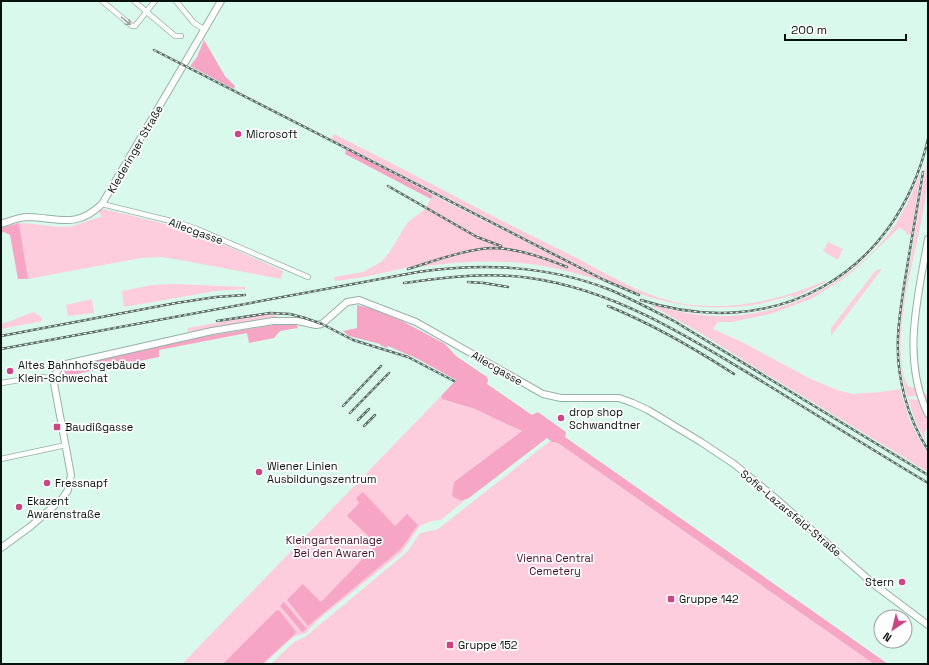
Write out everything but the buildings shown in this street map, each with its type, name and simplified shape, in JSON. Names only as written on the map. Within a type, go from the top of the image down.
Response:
[{"type":"street","points":[[102,1],[132,26],[135,26],[155,1]]},
{"type":"street","points":[[134,1],[175,36],[181,36]]},
{"type":"street","points":[[176,1],[194,23],[205,30]]},
{"type":"street","name":"Klederinger Straße","points":[[1,224],[11,220],[28,217],[61,221],[72,220],[91,213],[102,204],[221,1]]},
{"type":"street","name":"Ailecgasse","points":[[102,204],[180,223],[197,229],[308,277]]},
{"type":"street","points":[[928,239],[916,312],[913,357],[920,395],[928,414]]},
{"type":"street","name":"Ailecgasse","points":[[54,375],[60,367],[66,364],[212,331],[285,320],[316,325],[322,324],[340,308],[352,300],[359,300],[416,322],[543,394],[561,398],[619,398],[648,410]]},
{"type":"street","points":[[1,383],[54,375],[71,475],[68,490],[62,499],[31,526],[1,548]]},
{"type":"street","name":"Sofie-Lazarsfeld-Straße","points":[[648,410],[734,464],[804,522],[881,590],[928,625]]},
{"type":"street","points":[[1,459],[66,445]]},
{"type":"green space","points":[[334,134],[625,284],[669,301],[703,306],[738,305],[791,294],[824,281],[826,282],[793,298],[792,295],[769,302],[746,306],[700,307],[655,299],[611,282],[331,139]]},
{"type":"green space","points":[[928,155],[928,174],[925,199],[903,312],[901,357],[906,383],[908,386],[928,395],[928,400],[914,396],[907,397],[902,375],[900,343],[900,332],[902,310]]},
{"type":"green space","points":[[921,171],[911,235],[906,234],[905,231],[899,228],[857,268],[843,279],[811,299],[770,314],[732,322],[718,322],[713,329],[744,343],[811,379],[837,390],[852,394],[900,389],[908,416],[919,439],[928,453],[928,472],[702,334],[652,306],[699,315],[727,316],[751,314],[775,309],[820,291],[841,278],[878,247],[893,228],[901,214]]},
{"type":"green space","points":[[433,195],[606,282],[567,271],[512,262],[466,262],[420,267],[419,265],[364,277],[335,281],[334,277],[363,272],[381,262],[389,253],[407,223],[425,209]]},
{"type":"green space","points":[[104,209],[186,229],[207,237],[283,271],[281,279],[160,257],[141,258],[28,279],[19,223],[67,227],[101,217],[99,211]]},
{"type":"green space","points":[[828,242],[843,249],[838,260],[823,251]]},
{"type":"green space","points":[[882,269],[831,336],[831,328],[876,270]]},
{"type":"green space","points":[[177,284],[245,287],[245,289],[215,291],[124,307],[122,291],[151,285]]},
{"type":"green space","points":[[92,299],[94,313],[68,316],[66,305]]},
{"type":"green space","points":[[34,312],[41,317],[43,321],[1,329],[1,324]]},
{"type":"green space","points":[[267,314],[275,315],[277,317],[188,332],[187,328]]},
{"type":"green space","name":"Kleingartenanlage Bei den Awaren","points":[[441,396],[443,399],[475,409],[523,431],[454,482],[461,501],[466,499],[441,520],[432,521],[420,526],[402,552],[318,620],[306,633],[293,637],[264,664],[182,664]]},
{"type":"green space","points":[[908,399],[928,402],[928,427],[924,433],[928,445],[916,423]]},
{"type":"green space","name":"Vienna Central Cemetery","points":[[550,441],[558,443],[874,664],[271,664],[294,642],[305,637],[407,552],[420,533],[438,529]]},
{"type":"shaded area","points":[[204,40],[225,76],[235,86],[234,89],[190,66],[197,57]]},
{"type":"shaded area","points":[[346,149],[433,195],[431,199],[345,154]]},
{"type":"shaded area","points":[[19,223],[28,279],[18,279],[10,235],[4,232],[1,233],[1,228]]},
{"type":"shaded area","points":[[357,305],[370,308],[402,321],[445,344],[456,356],[487,377],[487,384],[532,415],[538,412],[566,432],[565,437],[888,664],[874,664],[558,443],[552,442],[547,438],[469,498],[461,501],[452,496],[454,482],[522,431],[475,409],[442,399],[441,396],[456,380],[418,359],[388,346],[387,348],[380,344],[349,336],[343,331],[357,328]]},
{"type":"shaded area","points":[[279,324],[296,324],[298,328],[280,331],[274,338],[249,343],[247,333],[159,350],[159,357],[62,377],[66,368],[184,340]]},
{"type":"shaded area","points":[[363,492],[395,526],[407,514],[418,525],[401,549],[308,626],[287,600],[303,584],[321,602],[377,544],[347,516],[359,503],[356,498]]},
{"type":"shaded area","points":[[284,602],[307,629],[302,632],[280,606]]},
{"type":"shaded area","points":[[277,610],[280,611],[296,632],[293,636],[262,664],[223,664]]},
{"type":"railway","points":[[154,50],[604,280],[639,295]]},
{"type":"railway","points":[[641,300],[690,311],[737,312],[782,304],[822,287],[858,261],[888,228],[912,187],[928,139]]},
{"type":"railway","points":[[923,172],[901,302],[898,352],[904,396],[914,424],[928,450]]},
{"type":"railway","points":[[388,186],[477,237],[501,246]]},
{"type":"railway","points":[[408,269],[474,250],[495,248],[532,254],[567,267]]},
{"type":"railway","points":[[1,349],[418,272],[466,267],[514,268],[538,271],[585,281],[608,289],[674,321],[928,475]]},
{"type":"railway","points":[[404,283],[467,276],[498,275],[530,278],[562,284],[592,293],[651,318],[680,333],[736,365],[928,483]]},
{"type":"railway","points":[[468,282],[508,287]]},
{"type":"railway","points":[[1,336],[176,303],[216,297],[245,295]]},
{"type":"railway","points":[[608,306],[672,337],[734,374]]},
{"type":"railway","points":[[217,321],[270,313],[290,314],[322,324],[353,340],[408,357],[454,381]]},
{"type":"railway","points":[[343,406],[381,366]]},
{"type":"railway","points":[[350,413],[389,373]]},
{"type":"railway","points":[[358,420],[369,409]]},
{"type":"railway","points":[[364,426],[375,415]]},
{"type":"place","name":"Microsoft","points":[[238,134]]},
{"type":"place","name":"Altes Bahnhofsgebäude Klein-Schwechat","points":[[10,371]]},
{"type":"place","name":"drop shop Schwandtner","points":[[561,418]]},
{"type":"place","name":"Baudißgasse","points":[[57,427]]},
{"type":"place","name":"Wiener Linien Ausbildungszentrum","points":[[259,472]]},
{"type":"place","name":"Fressnapf","points":[[47,483]]},
{"type":"place","name":"Ekazent Awarenstraße","points":[[19,507]]},
{"type":"place","name":"Stern","points":[[902,582]]},
{"type":"place","name":"Gruppe 142","points":[[671,599]]},
{"type":"place","name":"Gruppe 152","points":[[450,645]]}]
